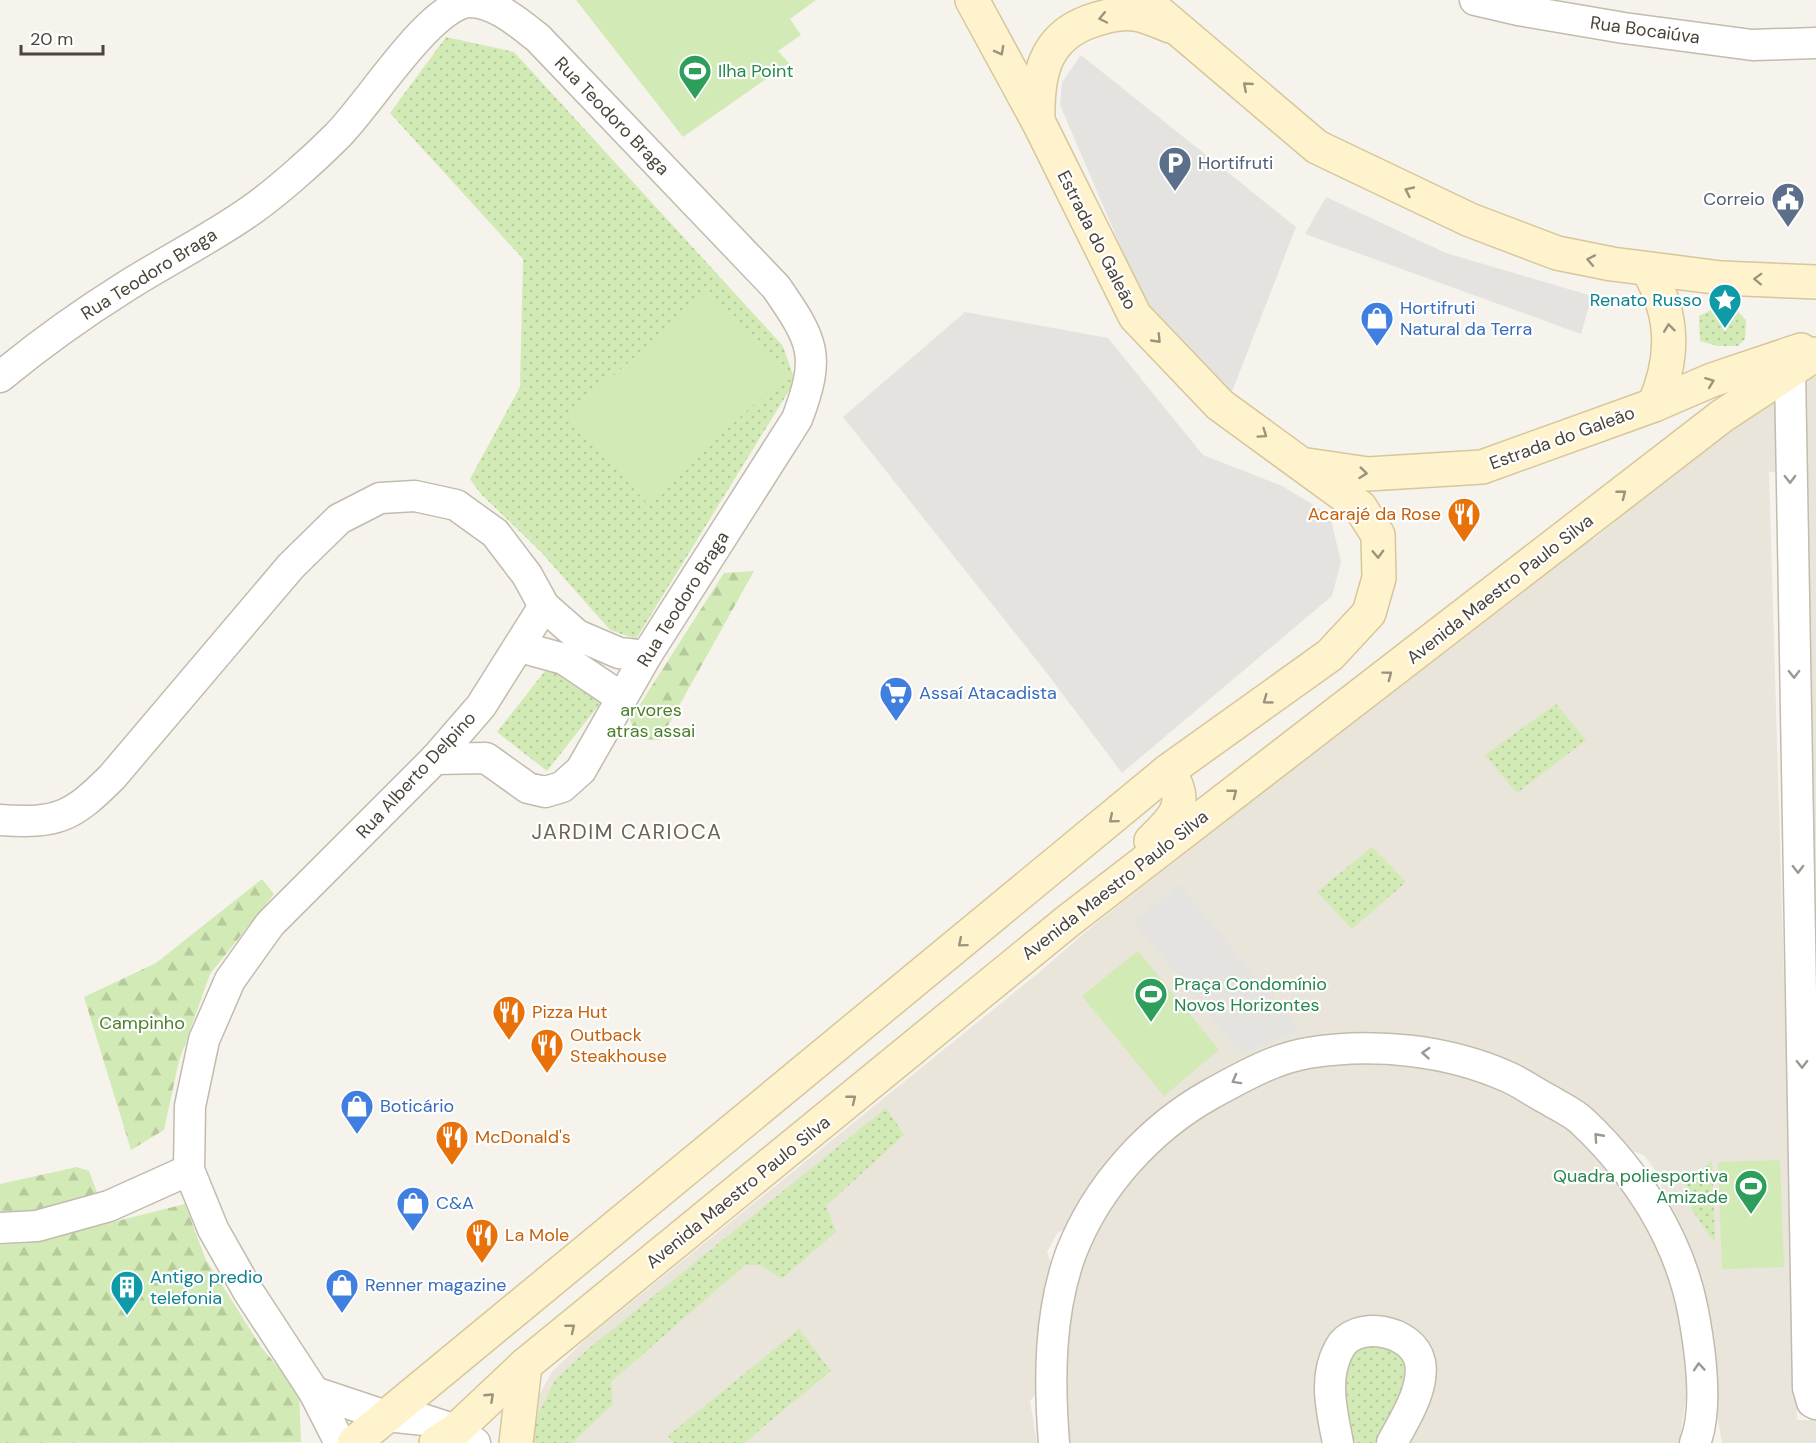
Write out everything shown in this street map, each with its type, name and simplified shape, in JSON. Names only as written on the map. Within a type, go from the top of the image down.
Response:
[{"type":"main road","name":"Estrada do Galeão","points":[[972,0],[1039,123],[1135,316],[1220,405],[1305,465],[1368,474],[1482,467],[1654,405],[1712,380],[1816,345]]},
{"type":"main road","points":[[1144,0],[1317,147],[1470,220],[1557,253],[1648,270],[1721,278],[1816,282]]},
{"type":"main road","points":[[1039,123],[1039,89],[1043,67],[1056,43],[1072,28],[1102,16],[1134,14],[1180,29]]},
{"type":"main road","points":[[1648,270],[1660,290],[1667,313],[1670,336],[1667,371],[1654,405]]},
{"type":"main road","name":"Avenida Maestro Paulo Silva","points":[[456,1439],[525,1365],[1068,921],[1722,416],[1803,363]]},
{"type":"main road","points":[[354,1443],[565,1272],[1168,771],[1330,655],[1369,613],[1379,578],[1378,536],[1360,507],[1305,465]]},
{"type":"main road","points":[[1068,921],[1170,822],[1180,804],[1175,780],[1168,771]]},
{"type":"main road","points":[[516,1443],[525,1365]]},
{"type":"street","name":"Rua Bocaiúva","points":[[1475,0],[1752,45],[1816,43]]},
{"type":"street","name":"Rua Teodoro Braga","points":[[0,376],[46,340],[114,294],[250,211],[336,137],[423,34],[448,10],[469,1],[489,5],[509,14],[538,38],[776,287],[803,327],[812,357],[809,386],[797,419],[646,656],[581,770],[562,787],[545,792],[528,788],[486,758]]},
{"type":"street","points":[[1803,363],[1808,1388],[1812,1402],[1816,1404]]},
{"type":"street","points":[[0,820],[61,818],[86,804],[112,777],[291,566],[339,519],[380,498],[415,496],[456,504],[495,533],[527,575],[570,647],[622,698]]},
{"type":"street","name":"Rua Alberto Delpino","points":[[189,1170],[190,1106],[204,1040],[230,980],[270,924],[435,759],[481,706],[544,606]]},
{"type":"street","points":[[520,647],[570,647],[646,656]]},
{"type":"street","points":[[435,759],[486,758],[481,706]]},
{"type":"street","points":[[1054,1443],[1052,1341],[1063,1279],[1072,1251],[1099,1200],[1139,1147],[1187,1107],[1252,1072],[1306,1053],[1357,1049],[1434,1053],[1508,1077],[1581,1119],[1635,1179],[1664,1227],[1684,1278],[1696,1328],[1702,1437]]},
{"type":"street","points":[[0,1228],[37,1226],[109,1206],[189,1170],[213,1229],[248,1291],[314,1392],[340,1443]]},
{"type":"street","points":[[1338,1443],[1329,1387],[1339,1347],[1358,1332],[1381,1331],[1401,1337],[1420,1360],[1420,1378],[1416,1394],[1392,1443]]},
{"type":"street","points":[[314,1392],[386,1416],[425,1420],[456,1439]]},
{"type":"shaded area","name":"Hortifruti","points":[[1081,55],[1296,227],[1230,397],[1149,313],[1060,105],[1062,82]]},
{"type":"shaded area","points":[[1326,197],[1446,253],[1592,296],[1581,334],[1305,234]]},
{"type":"shaded area","points":[[965,312],[1108,338],[1203,455],[1282,486],[1330,515],[1341,562],[1332,596],[1122,773],[1046,672],[843,417]]},
{"type":"shaded area","points":[[1816,376],[1816,1389],[1788,472],[1769,472],[1797,1420],[1816,1420],[1816,1443],[1722,1443],[1715,1403],[1661,1194],[1662,1179],[1644,1155],[1632,1151],[1607,1129],[1438,1040],[1381,1034],[1345,1034],[1268,1053],[1067,1229],[1058,1232],[1047,1252],[1052,1264],[1036,1374],[1036,1394],[1030,1401],[1037,1443],[531,1443],[536,1402],[543,1388],[552,1372],[586,1339],[1036,975],[1095,924],[1259,796],[1577,539],[1594,539],[1616,521],[1616,511],[1795,384]]},
{"type":"shaded area","points":[[1179,884],[1300,1030],[1241,1054],[1134,922]]},
{"type":"shaded area","points":[[1385,1062],[1450,1071],[1503,1090],[1564,1125],[1602,1160],[1644,1218],[1675,1289],[1686,1360],[1686,1398],[1679,1443],[1404,1443],[1428,1353],[1327,1341],[1320,1355],[1324,1443],[1068,1443],[1063,1411],[1066,1319],[1081,1265],[1120,1192],[1172,1133],[1249,1086],[1300,1069],[1329,1064]]},
{"type":"green space","name":"Ilha Point","points":[[576,0],[816,0],[790,19],[801,35],[778,51],[789,63],[683,137]]},
{"type":"green space","points":[[446,37],[514,52],[783,346],[795,381],[636,639],[610,630],[542,553],[481,494],[470,479],[520,387],[523,259],[390,113]]},
{"type":"green space","points":[[708,290],[786,376],[646,502],[568,417]]},
{"type":"green space","points":[[1717,307],[1733,307],[1746,320],[1745,339],[1738,346],[1718,346],[1700,341],[1699,316]]},
{"type":"green space","name":"arvores atras assai","points":[[754,571],[660,740],[638,739],[630,720],[724,573]]},
{"type":"green space","points":[[552,662],[602,701],[547,771],[497,732]]},
{"type":"green space","points":[[1556,704],[1586,740],[1517,793],[1485,755]]},
{"type":"green space","points":[[1372,847],[1406,882],[1352,929],[1317,892]]},
{"type":"green space","name":"Campinho","points":[[262,879],[274,894],[210,974],[179,1061],[164,1130],[131,1150],[84,997],[156,963]]},
{"type":"green space","name":"Praça Condomínio Novos Horizontes","points":[[1138,951],[1219,1050],[1164,1096],[1082,996]]},
{"type":"green space","points":[[886,1108],[904,1135],[826,1206],[836,1232],[781,1279],[761,1265],[745,1265],[611,1382],[613,1404],[572,1443],[531,1443],[538,1414],[555,1380],[587,1350]]},
{"type":"green space","name":"Quadra poliesportiva Amizade","points":[[1780,1160],[1784,1267],[1722,1269],[1718,1162]]},
{"type":"green space","points":[[1712,1161],[1715,1243],[1692,1210],[1686,1183]]},
{"type":"green space","points":[[77,1167],[89,1171],[98,1195],[25,1214],[0,1215],[0,1184]]},
{"type":"green space","points":[[185,1204],[205,1258],[261,1347],[299,1392],[301,1442],[0,1443],[0,1245],[29,1243]]},
{"type":"green space","points":[[799,1329],[831,1371],[744,1443],[674,1443],[668,1436]]},
{"type":"green space","points":[[1375,1343],[1390,1348],[1404,1363],[1406,1374],[1404,1386],[1394,1411],[1375,1443],[1353,1443],[1343,1393],[1344,1368],[1357,1349]]},
{"type":"place","name":"Ilha Point","points":[[695,100]]},
{"type":"place","name":"Hortifruti","points":[[1175,192]]},
{"type":"place","name":"Correio","points":[[1788,228]]},
{"type":"place","name":"Renato Russo","points":[[1725,329]]},
{"type":"place","name":"Hortifruti Natural da Terra","points":[[1377,347]]},
{"type":"place","name":"Acarajé da Rose","points":[[1464,543]]},
{"type":"place","name":"Assaí Atacadista","points":[[896,722]]},
{"type":"place","name":"Praça Condomínio Novos Horizontes","points":[[1151,1023]]},
{"type":"place","name":"Pizza Hut","points":[[509,1041]]},
{"type":"place","name":"Outback Steakhouse","points":[[547,1074]]},
{"type":"place","name":"Boticário","points":[[357,1135]]},
{"type":"place","name":"McDonald's","points":[[452,1166]]},
{"type":"place","name":"Quadra poliesportiva Amizade","points":[[1751,1215]]},
{"type":"place","name":"C&A","points":[[413,1232]]},
{"type":"place","name":"La Mole","points":[[482,1264]]},
{"type":"place","name":"Renner magazine","points":[[342,1314]]},
{"type":"place","name":"Antigo predio telefonia","points":[[127,1316]]},
{"type":"district","name":"JARDIM CARIOCA","points":[[627,832]]}]
